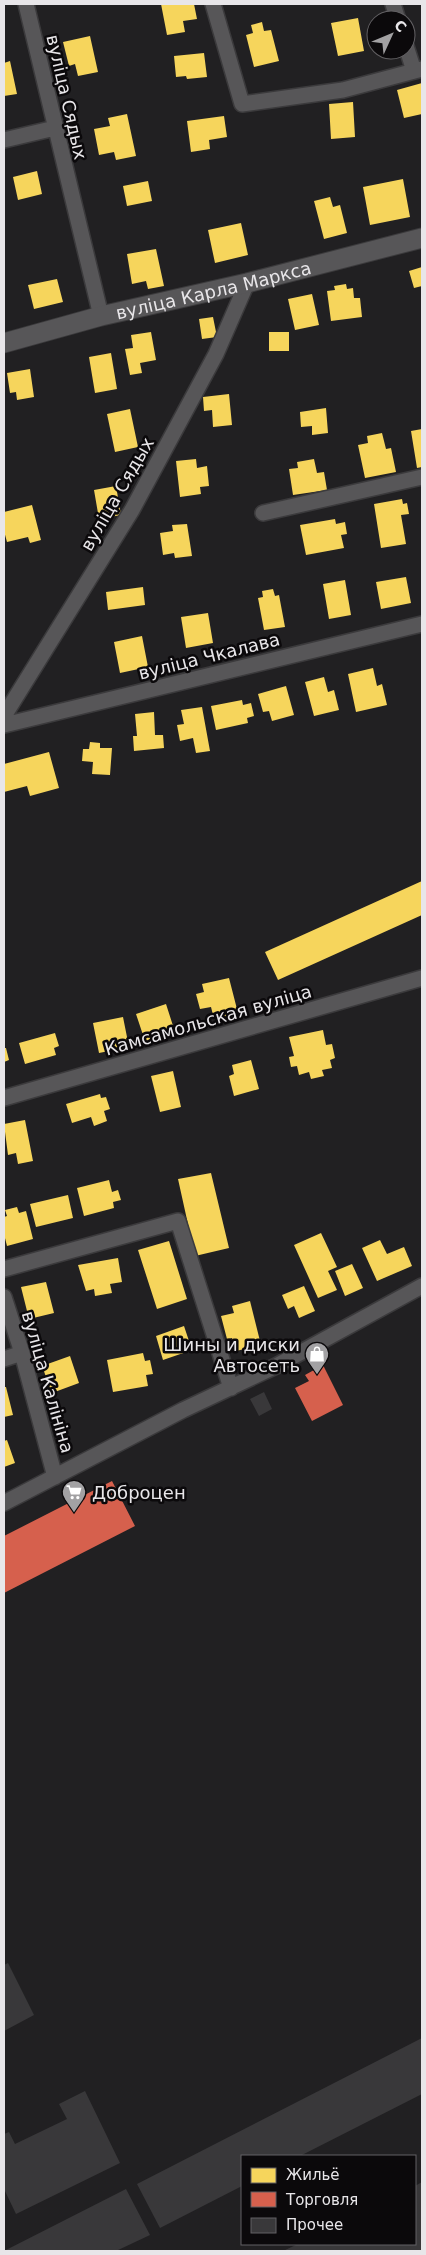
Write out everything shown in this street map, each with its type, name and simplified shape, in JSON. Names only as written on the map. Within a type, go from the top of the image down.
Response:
[{"type":"street","name":"вуліца Сядых","points":[[26,4],[101,316]]},
{"type":"street","points":[[213,4],[242,104],[343,90],[418,70]]},
{"type":"street","points":[[4,140],[55,128]]},
{"type":"street","name":"вуліца Карла Маркса","points":[[4,343],[101,316],[247,283],[422,238]]},
{"type":"street","name":"вуліца Сядых","points":[[4,716],[132,510],[211,363],[247,283]]},
{"type":"street","points":[[263,513],[422,477]]},
{"type":"street","name":"вуліца Чкалава","points":[[4,725],[422,624]]},
{"type":"street","name":"Камсамольская вуліца","points":[[4,1098],[422,978]]},
{"type":"street","points":[[4,1270],[178,1221],[232,1388]]},
{"type":"street","points":[[4,1503],[276,1366],[422,1286]]},
{"type":"street","name":"вуліца Калініна","points":[[4,1297],[22,1353],[55,1477]]},
{"type":"street","points":[[4,1359],[22,1353]]},
{"type":"building: Жильё","points":[[161,4],[194,4],[197,19],[183,21],[185,32],[167,35]]},
{"type":"building: Жильё","points":[[358,18],[364,51],[338,56],[331,23]]},
{"type":"building: Жильё","points":[[262,22],[264,31],[271,30],[279,61],[254,67],[246,35],[253,33],[251,25]]},
{"type":"building: Жильё","points":[[90,36],[98,72],[78,76],[75,64],[69,66],[63,42]]},
{"type":"building: Жильё","points":[[204,53],[207,77],[187,79],[186,76],[176,77],[174,56]]},
{"type":"building: Жильё","points":[[10,61],[17,94],[4,96],[4,63]]},
{"type":"building: Жильё","points":[[422,83],[422,114],[404,118],[397,90]]},
{"type":"building: Жильё","points":[[353,102],[355,137],[331,139],[329,104]]},
{"type":"building: Жильё","points":[[127,114],[136,156],[116,160],[114,152],[99,155],[94,129],[110,126],[108,118]]},
{"type":"building: Жильё","points":[[224,116],[227,137],[209,140],[210,149],[191,152],[187,121]]},
{"type":"building: Жильё","points":[[37,171],[42,194],[18,200],[13,177]]},
{"type":"building: Жильё","points":[[403,179],[410,217],[370,225],[363,187]]},
{"type":"building: Жильё","points":[[148,181],[152,201],[127,206],[123,186]]},
{"type":"building: Жильё","points":[[330,197],[333,207],[340,205],[347,233],[324,239],[314,201]]},
{"type":"building: Жильё","points":[[241,223],[248,255],[215,263],[208,230]]},
{"type":"building: Жильё","points":[[156,249],[164,286],[148,289],[146,281],[132,284],[127,254]]},
{"type":"building: Жильё","points":[[422,267],[422,286],[414,288],[409,271]]},
{"type":"building: Жильё","points":[[57,279],[63,302],[34,309],[28,285]]},
{"type":"building: Жильё","points":[[346,284],[347,289],[353,288],[354,298],[360,298],[362,317],[331,321],[327,291],[335,290],[334,286]]},
{"type":"building: Жильё","points":[[312,294],[319,325],[295,330],[288,299]]},
{"type":"building: Жильё","points":[[213,317],[217,337],[202,339],[199,319]]},
{"type":"building: Жильё","points":[[151,332],[156,360],[140,363],[142,373],[130,375],[125,349],[133,348],[131,335]]},
{"type":"building: Жильё","points":[[269,332],[289,332],[289,351],[269,351]]},
{"type":"building: Жильё","points":[[111,353],[117,389],[95,393],[89,357]]},
{"type":"building: Жильё","points":[[30,369],[34,397],[17,400],[16,392],[10,393],[7,373]]},
{"type":"building: Жильё","points":[[229,394],[232,425],[213,427],[212,410],[204,411],[203,397]]},
{"type":"building: Жильё","points":[[326,408],[328,433],[312,435],[312,426],[301,427],[300,412]]},
{"type":"building: Жильё","points":[[130,409],[138,447],[115,452],[107,414]]},
{"type":"building: Жильё","points":[[422,429],[422,467],[417,468],[411,431]]},
{"type":"building: Жильё","points":[[382,433],[386,449],[391,448],[396,472],[365,478],[358,445],[368,443],[367,436]]},
{"type":"building: Жильё","points":[[196,459],[197,468],[207,466],[209,486],[200,487],[201,494],[180,497],[176,461]]},
{"type":"building: Жильё","points":[[314,459],[317,473],[324,472],[327,490],[293,495],[289,469],[298,468],[297,462]]},
{"type":"building: Жильё","points":[[116,486],[121,515],[99,519],[94,490]]},
{"type":"building: Жильё","points":[[402,499],[403,504],[407,503],[409,514],[401,515],[406,544],[381,548],[374,504]]},
{"type":"building: Жильё","points":[[32,505],[41,540],[30,543],[28,537],[7,542],[4,531],[4,512]]},
{"type":"building: Жильё","points":[[335,519],[336,524],[345,522],[347,534],[341,535],[344,548],[306,555],[300,525]]},
{"type":"building: Жильё","points":[[187,524],[192,556],[175,558],[174,553],[163,555],[160,533],[173,531],[172,525]]},
{"type":"building: Жильё","points":[[406,577],[411,603],[381,609],[376,582]]},
{"type":"building: Жильё","points":[[345,580],[351,615],[329,619],[323,584]]},
{"type":"building: Жильё","points":[[143,587],[145,605],[108,610],[106,592]]},
{"type":"building: Жильё","points":[[273,589],[275,596],[279,595],[285,627],[264,630],[258,598],[263,597],[262,591]]},
{"type":"building: Жильё","points":[[208,613],[213,643],[186,648],[181,617]]},
{"type":"building: Жильё","points":[[142,636],[148,667],[120,673],[114,642]]},
{"type":"building: Жильё","points":[[373,668],[377,686],[382,684],[387,705],[356,712],[348,674]]},
{"type":"building: Жильё","points":[[324,677],[328,692],[334,690],[339,710],[314,716],[305,682]]},
{"type":"building: Жильё","points":[[286,686],[294,715],[272,721],[269,711],[263,712],[258,694]]},
{"type":"building: Жильё","points":[[242,700],[243,705],[251,703],[254,716],[247,718],[248,723],[216,730],[211,706]]},
{"type":"building: Жильё","points":[[202,707],[210,751],[196,753],[193,738],[180,741],[177,725],[184,724],[181,710]]},
{"type":"building: Жильё","points":[[154,712],[155,735],[163,735],[164,748],[134,751],[133,736],[137,736],[135,714]]},
{"type":"building: Жильё","points":[[90,742],[100,743],[100,748],[112,748],[110,775],[92,774],[93,762],[82,761],[83,749],[89,749]]},
{"type":"building: Жильё","points":[[49,752],[59,788],[30,796],[27,786],[4,792],[4,764]]},
{"type":"building: Жильё","points":[[422,881],[422,915],[278,980],[265,952]]},
{"type":"building: Жильё","points":[[229,978],[238,1013],[214,1019],[211,1007],[200,1009],[196,994],[204,992],[202,984]]},
{"type":"building: Жильё","points":[[166,1004],[175,1032],[145,1041],[136,1014]]},
{"type":"building: Жильё","points":[[123,1017],[129,1047],[99,1053],[93,1023]]},
{"type":"building: Жильё","points":[[323,1030],[326,1045],[332,1044],[335,1058],[330,1060],[332,1068],[322,1070],[324,1076],[311,1079],[309,1072],[299,1075],[297,1066],[291,1067],[289,1057],[294,1056],[289,1037]]},
{"type":"building: Жильё","points":[[55,1033],[59,1046],[54,1048],[56,1055],[25,1064],[19,1043]]},
{"type":"building: Жильё","points":[[4,1048],[6,1048],[9,1060],[4,1062]]},
{"type":"building: Жильё","points":[[251,1060],[259,1089],[234,1096],[229,1076],[234,1074],[232,1065]]},
{"type":"building: Жильё","points":[[173,1071],[181,1107],[160,1112],[151,1076]]},
{"type":"building: Жильё","points":[[100,1094],[101,1098],[106,1097],[110,1109],[104,1111],[107,1121],[94,1126],[91,1117],[72,1123],[66,1104]]},
{"type":"building: Жильё","points":[[25,1120],[33,1161],[18,1164],[16,1153],[8,1155],[4,1124]]},
{"type":"building: Жильё","points":[[211,1173],[229,1248],[195,1256],[178,1179]]},
{"type":"building: Жильё","points":[[109,1180],[112,1192],[118,1190],[121,1200],[113,1202],[114,1208],[84,1216],[77,1188]]},
{"type":"building: Жильё","points":[[68,1195],[73,1218],[36,1227],[30,1204]]},
{"type":"building: Жильё","points":[[17,1207],[19,1213],[26,1211],[33,1239],[7,1246],[4,1234],[4,1217],[7,1216],[5,1210]]},
{"type":"building: Жильё","points":[[321,1233],[337,1267],[328,1271],[337,1290],[318,1298],[294,1245]]},
{"type":"building: Жильё","points":[[380,1240],[387,1254],[404,1247],[412,1266],[377,1281],[362,1248]]},
{"type":"building: Жильё","points":[[169,1241],[187,1299],[157,1309],[138,1250]]},
{"type":"building: Жильё","points":[[118,1258],[122,1282],[110,1284],[112,1293],[95,1296],[94,1289],[86,1291],[78,1265]]},
{"type":"building: Жильё","points":[[352,1264],[363,1288],[345,1296],[335,1271]]},
{"type":"building: Жильё","points":[[46,1282],[54,1313],[29,1319],[21,1287]]},
{"type":"building: Жильё","points":[[304,1286],[315,1311],[299,1318],[294,1306],[288,1309],[282,1295]]},
{"type":"building: Жильё","points":[[250,1301],[261,1345],[236,1351],[232,1338],[227,1339],[221,1316],[234,1313],[232,1306]]},
{"type":"building: Жильё","points":[[184,1326],[192,1350],[163,1360],[156,1336]]},
{"type":"building: Жильё","points":[[143,1353],[145,1361],[150,1360],[153,1374],[146,1375],[148,1386],[113,1392],[107,1360]]},
{"type":"building: Жильё","points":[[70,1356],[79,1383],[52,1393],[42,1366]]},
{"type":"building: Жильё","points":[[4,1387],[6,1387],[13,1415],[4,1417]]},
{"type":"building: Жильё","points":[[7,1440],[15,1463],[4,1467],[4,1441]]},
{"type":"building: Торговля","points":[[323,1365],[343,1405],[312,1421],[295,1388],[309,1381],[305,1375]]},
{"type":"building: Торговля","points":[[112,1481],[135,1526],[4,1593],[4,1536]]},
{"type":"building: Прочее","points":[[264,1392],[272,1409],[259,1416],[250,1399]]},
{"type":"building: Прочее","points":[[8,1963],[34,2015],[4,2031],[4,1965]]},
{"type":"building: Прочее","points":[[422,2038],[422,2094],[302,2155],[241,2155],[241,2187],[160,2228],[137,2184]]},
{"type":"building: Прочее","points":[[85,2091],[120,2163],[16,2214],[4,2189],[4,2134],[9,2132],[15,2144],[67,2119],[59,2104]]},
{"type":"building: Прочее","points":[[422,2182],[422,2251],[283,2251],[296,2245],[416,2245],[416,2185]]},
{"type":"building: Прочее","points":[[126,2189],[150,2235],[116,2251],[4,2251]]},
{"type":"place","name":"Шины и диски Автосеть","points":[[317,1375]]},
{"type":"place","name":"Доброцен","points":[[74,1513]]}]
